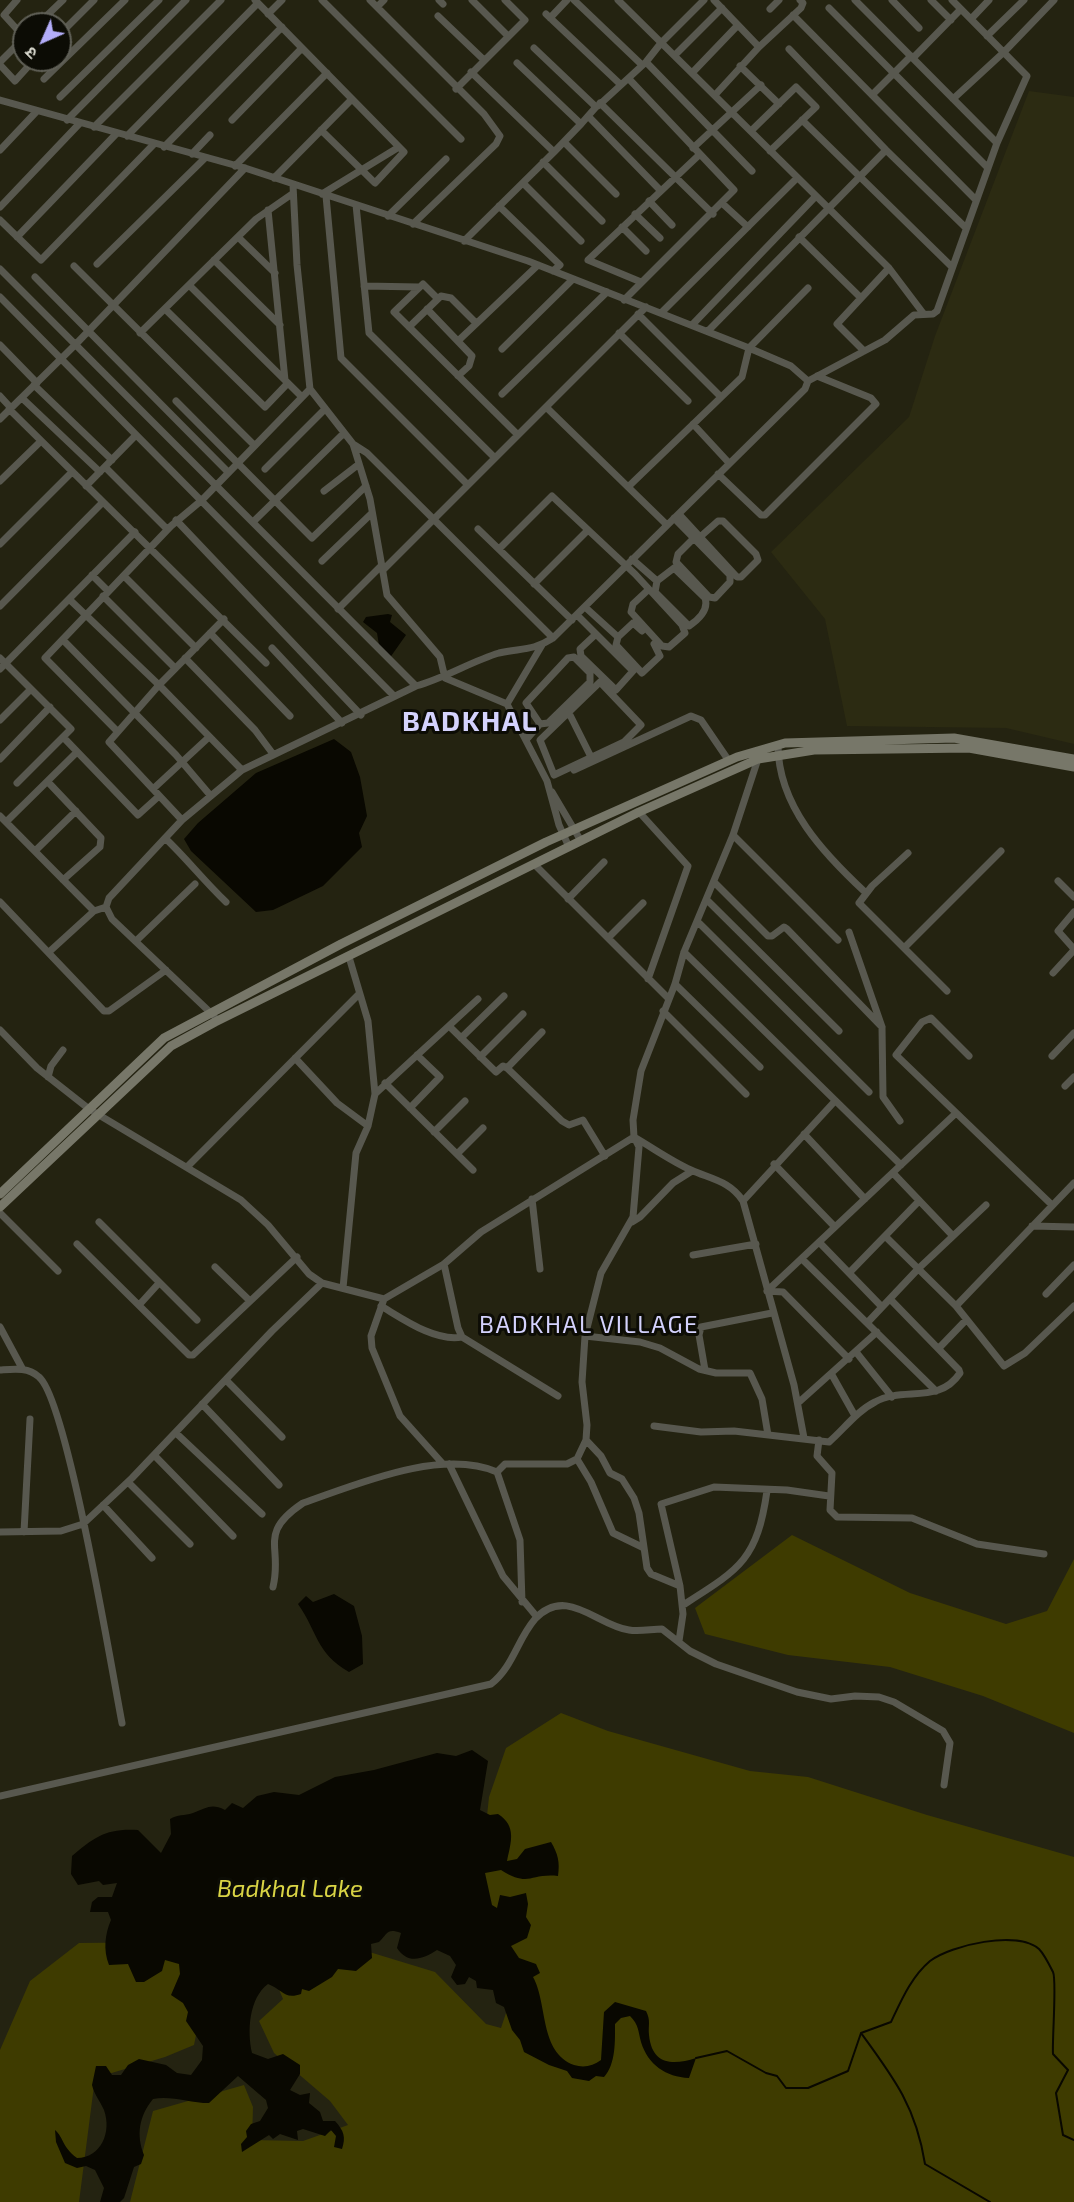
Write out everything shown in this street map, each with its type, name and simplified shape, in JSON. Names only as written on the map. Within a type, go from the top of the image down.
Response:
[{"type":"street","points":[[12,24],[3,15],[17,0]]},
{"type":"street","points":[[50,12],[63,0]]},
{"type":"street","points":[[72,22],[94,0]]},
{"type":"street","points":[[44,79],[125,0]]},
{"type":"street","points":[[60,97],[159,0]]},
{"type":"street","points":[[67,120],[186,0]]},
{"type":"street","points":[[94,127],[221,0]]},
{"type":"street","points":[[268,14],[282,0]]},
{"type":"street","points":[[322,0],[461,139]]},
{"type":"street","points":[[370,0],[456,89],[484,114],[498,132],[500,140],[413,224]]},
{"type":"street","points":[[377,7],[384,0]]},
{"type":"street","points":[[472,0],[508,36]]},
{"type":"street","points":[[456,89],[525,20],[505,0]]},
{"type":"street","points":[[620,84],[548,16],[568,0],[644,64],[752,171]]},
{"type":"street","points":[[618,0],[889,268],[923,313]]},
{"type":"street","points":[[464,241],[565,142],[598,105],[644,64],[661,42],[704,0]]},
{"type":"street","points":[[714,0],[759,47]]},
{"type":"street","points":[[770,9],[779,0]]},
{"type":"street","points":[[715,95],[740,66],[801,8],[803,3],[800,0]]},
{"type":"street","points":[[855,0],[997,143]]},
{"type":"street","points":[[892,0],[919,28]]},
{"type":"street","points":[[931,0],[951,20]]},
{"type":"street","points":[[971,19],[989,0]]},
{"type":"street","points":[[987,36],[1024,0]]},
{"type":"street","points":[[953,99],[1004,52],[1054,0]]},
{"type":"street","points":[[49,952],[94,911],[105,907],[109,898],[182,820],[242,770],[361,715],[416,686],[445,678],[500,653],[542,645],[553,639],[805,389],[808,381],[885,340],[914,315],[933,314],[937,311],[997,143],[1027,76],[954,1]]},
{"type":"street","points":[[127,136],[256,2],[404,152],[375,183],[321,130]]},
{"type":"street","points":[[675,55],[722,8]]},
{"type":"street","points":[[828,8],[988,168]]},
{"type":"street","points":[[872,95],[961,9]]},
{"type":"street","points":[[793,15],[976,200]]},
{"type":"street","points":[[438,16],[484,60]]},
{"type":"street","points":[[692,73],[738,25]]},
{"type":"street","points":[[164,147],[282,27]]},
{"type":"street","points":[[232,120],[302,48]]},
{"type":"street","points":[[534,48],[713,214]]},
{"type":"street","points":[[789,49],[886,150],[966,228]]},
{"type":"street","points":[[12,50],[0,64],[15,81],[23,72]]},
{"type":"street","points":[[518,63],[581,124]]},
{"type":"street","points":[[740,66],[779,104]]},
{"type":"street","points":[[471,72],[554,152]]},
{"type":"street","points":[[235,166],[327,73]]},
{"type":"street","points":[[624,300],[723,204],[734,190],[629,79]]},
{"type":"street","points":[[693,148],[761,85]]},
{"type":"street","points":[[751,131],[796,87],[816,106],[770,151]]},
{"type":"street","points":[[274,178],[352,99]]},
{"type":"street","points":[[0,100],[245,168],[538,265],[791,366],[808,381]]},
{"type":"street","points":[[0,150],[37,111]]},
{"type":"street","points":[[589,117],[660,190]]},
{"type":"street","points":[[802,120],[952,267]]},
{"type":"street","points":[[0,207],[80,123]]},
{"type":"street","points":[[17,237],[117,133]]},
{"type":"street","points":[[192,154],[210,135]]},
{"type":"street","points":[[565,142],[615,194]]},
{"type":"street","points":[[0,220],[41,260],[154,144]]},
{"type":"street","points":[[324,195],[399,147]]},
{"type":"street","points":[[708,331],[827,207],[886,150]]},
{"type":"street","points":[[641,282],[588,260],[699,155]]},
{"type":"street","points":[[97,264],[205,158]]},
{"type":"street","points":[[388,216],[446,159]]},
{"type":"street","points":[[543,162],[602,221]]},
{"type":"street","points":[[0,419],[88,332],[111,305],[245,168]]},
{"type":"street","points":[[661,313],[797,178]]},
{"type":"street","points":[[523,183],[581,241]]},
{"type":"street","points":[[293,185],[310,389],[353,444],[367,453],[553,639]]},
{"type":"street","points":[[140,333],[238,237],[268,210],[292,194]]},
{"type":"street","points":[[324,195],[341,358],[468,485]]},
{"type":"street","points":[[692,325],[816,196]]},
{"type":"street","points":[[648,201],[672,225]]},
{"type":"street","points":[[723,204],[748,227]]},
{"type":"street","points":[[356,205],[369,333],[495,458]]},
{"type":"street","points":[[499,206],[560,266],[553,271]]},
{"type":"street","points":[[165,309],[265,406],[286,382],[268,210]]},
{"type":"street","points":[[635,214],[660,238]]},
{"type":"street","points":[[622,227],[646,251]]},
{"type":"street","points":[[238,237],[275,273]]},
{"type":"street","points":[[799,237],[861,298]]},
{"type":"street","points":[[214,261],[280,325]]},
{"type":"street","points":[[459,340],[538,265]]},
{"type":"street","points":[[74,266],[254,445]]},
{"type":"street","points":[[864,351],[837,324],[889,268]]},
{"type":"street","points":[[0,269],[416,686]]},
{"type":"street","points":[[35,277],[228,472]]},
{"type":"street","points":[[502,349],[573,279]]},
{"type":"street","points":[[437,298],[423,284],[394,312],[518,435]]},
{"type":"street","points":[[189,285],[302,397]]},
{"type":"street","points":[[364,286],[419,287]]},
{"type":"street","points":[[628,487],[742,377],[749,348],[808,288]]},
{"type":"street","points":[[502,394],[607,292]]},
{"type":"street","points":[[409,327],[441,296],[451,298],[476,323]]},
{"type":"street","points":[[0,297],[394,696]]},
{"type":"street","points":[[338,609],[434,520],[646,307]]},
{"type":"street","points":[[427,309],[472,356],[469,366],[458,376]]},
{"type":"street","points":[[638,314],[721,397]]},
{"type":"street","points":[[620,333],[688,401]]},
{"type":"street","points":[[0,345],[112,460]]},
{"type":"street","points":[[718,474],[760,515],[765,515],[876,404],[871,398],[817,376]]},
{"type":"street","points":[[117,731],[45,658],[167,529],[202,500],[310,389]]},
{"type":"street","points":[[0,396],[41,441],[224,619],[266,663]]},
{"type":"street","points":[[21,398],[167,529]]},
{"type":"street","points":[[176,401],[312,538],[366,486]]},
{"type":"street","points":[[546,406],[667,525]]},
{"type":"street","points":[[265,469],[325,409]]},
{"type":"street","points":[[693,424],[729,463]]},
{"type":"street","points":[[253,522],[344,433]]},
{"type":"street","points":[[87,486],[136,435]]},
{"type":"street","points":[[0,481],[41,441]]},
{"type":"street","points":[[353,444],[366,486],[387,595],[440,657],[445,678]]},
{"type":"street","points":[[324,491],[359,464]]},
{"type":"street","points":[[0,544],[72,472]]},
{"type":"street","points":[[499,549],[552,496],[625,567],[648,590],[685,629],[685,633],[669,647],[662,646],[631,612],[633,604],[648,590]]},
{"type":"street","points":[[0,606],[103,502]]},
{"type":"street","points":[[322,561],[372,513]]},
{"type":"street","points":[[676,516],[697,538],[730,575],[730,582],[715,598],[709,597],[676,562],[678,554],[697,538],[718,521],[723,521],[756,554],[758,560],[739,578],[697,538]]},
{"type":"street","points":[[176,520],[361,715]]},
{"type":"street","points":[[478,529],[534,584],[596,634],[633,671],[616,690],[580,656],[580,649],[596,634]]},
{"type":"street","points":[[534,584],[587,531]]},
{"type":"street","points":[[17,783],[71,729],[2,664],[135,532]]},
{"type":"street","points":[[632,559],[657,581]]},
{"type":"street","points":[[674,568],[705,598],[706,610],[692,625],[686,625],[655,592],[657,581],[674,568]]},
{"type":"street","points":[[92,575],[105,594],[175,669]]},
{"type":"street","points":[[123,576],[196,648]]},
{"type":"street","points":[[69,599],[159,685],[242,770]]},
{"type":"street","points":[[585,607],[618,637]]},
{"type":"street","points":[[182,820],[111,746],[111,738],[224,619]]},
{"type":"street","points":[[629,624],[636,624],[657,646],[660,656],[642,672],[616,645],[618,637],[629,624]]},
{"type":"street","points":[[210,633],[290,716]]},
{"type":"street","points":[[63,640],[133,714],[183,762],[210,795]]},
{"type":"street","points":[[507,704],[542,645]]},
{"type":"street","points":[[272,648],[342,723]]},
{"type":"street","points":[[526,740],[540,724],[548,723],[591,679],[590,673],[574,657],[568,658],[526,703],[540,724]]},
{"type":"street","points":[[185,658],[255,730],[273,754]]},
{"type":"street","points":[[445,678],[507,704],[547,781],[568,847]]},
{"type":"street","points":[[547,781],[592,759],[624,742],[641,723],[600,682],[540,741],[552,773],[556,774],[592,759],[691,716],[701,720],[729,761]]},
{"type":"street","points":[[0,720],[31,689]]},
{"type":"street","points":[[0,759],[50,707]]},
{"type":"street","points":[[568,711],[592,759]]},
{"type":"street","points":[[153,789],[209,737]]},
{"type":"street","points":[[64,738],[138,815],[159,796]]},
{"type":"street","points":[[214,1017],[341,944],[575,829],[729,761],[778,749],[890,738],[954,738],[1074,759]]},
{"type":"street","points":[[0,1207],[164,1038],[349,957],[639,812],[778,749],[969,748],[1074,767]]},
{"type":"street","points":[[778,749],[781,770],[803,825],[866,893]]},
{"type":"street","points":[[6,822],[77,752]]},
{"type":"street","points":[[497,1473],[506,1464],[567,1464],[577,1459],[586,1440],[588,1425],[582,1382],[585,1336],[601,1273],[632,1222],[639,1169],[639,1147],[634,1137],[633,1120],[641,1071],[675,984],[684,952],[733,835],[758,759]]},
{"type":"street","points":[[48,782],[102,838],[102,843],[63,880]]},
{"type":"street","points":[[550,790],[581,841]]},
{"type":"street","points":[[34,851],[76,811]]},
{"type":"street","points":[[639,812],[688,866],[648,979]]},
{"type":"street","points":[[0,816],[94,911]]},
{"type":"street","points":[[733,835],[838,940]]},
{"type":"street","points":[[165,838],[195,866],[201,878],[226,903]]},
{"type":"street","points":[[904,948],[1001,851]]},
{"type":"street","points":[[908,853],[866,893],[860,903],[861,907],[947,992]]},
{"type":"street","points":[[568,899],[604,862]]},
{"type":"street","points":[[535,865],[669,999]]},
{"type":"street","points":[[1058,881],[1074,897]]},
{"type":"street","points":[[714,882],[768,936],[772,936],[784,927],[787,929],[882,1027]]},
{"type":"street","points":[[136,941],[195,884]]},
{"type":"street","points":[[707,900],[839,1031]]},
{"type":"street","points":[[0,902],[106,1012],[166,970]]},
{"type":"street","points":[[608,938],[643,903]]},
{"type":"street","points":[[105,907],[112,919],[214,1017]]},
{"type":"street","points":[[1053,973],[1074,950],[1058,931],[1074,912]]},
{"type":"street","points":[[698,922],[869,1092]]},
{"type":"street","points":[[849,932],[882,1027],[881,1088],[890,1109],[900,1121]]},
{"type":"street","points":[[684,952],[901,1165]]},
{"type":"street","points":[[343,1288],[356,1153],[368,1126],[375,1094],[368,1021],[349,957]]},
{"type":"street","points":[[675,984],[760,1067]]},
{"type":"street","points":[[187,1167],[359,994]]},
{"type":"street","points":[[461,1038],[504,996]]},
{"type":"street","points":[[375,1094],[478,999]]},
{"type":"street","points":[[663,1011],[746,1094]]},
{"type":"street","points":[[480,1057],[523,1014]]},
{"type":"street","points":[[969,1056],[931,1018],[922,1022],[896,1055],[1052,1205]]},
{"type":"street","points":[[450,1027],[496,1072],[503,1066],[507,1068],[562,1121],[569,1125],[583,1120],[605,1156]]},
{"type":"street","points":[[0,1030],[48,1077],[93,1112],[241,1200],[297,1257],[309,1274],[322,1283],[343,1288],[382,1303],[423,1329],[446,1336],[462,1337],[558,1396]]},
{"type":"street","points":[[507,1068],[542,1032]]},
{"type":"street","points":[[1052,1056],[1074,1033]]},
{"type":"street","points":[[48,1077],[51,1066],[63,1050]]},
{"type":"street","points":[[410,1108],[440,1077],[417,1055]]},
{"type":"street","points":[[295,1058],[337,1103],[368,1126]]},
{"type":"street","points":[[1065,1086],[1074,1077]]},
{"type":"street","points":[[385,1083],[473,1170]]},
{"type":"street","points":[[435,1132],[465,1101]]},
{"type":"street","points":[[743,1201],[774,1164],[835,1101]]},
{"type":"street","points":[[0,1194],[93,1112]]},
{"type":"street","points":[[767,1291],[955,1114]]},
{"type":"street","points":[[457,1154],[483,1128]]},
{"type":"street","points":[[804,1134],[866,1199]]},
{"type":"street","points":[[537,1617],[522,1602],[504,1576],[446,1464],[400,1416],[372,1348],[370,1336],[382,1303],[444,1264],[481,1232],[634,1137]]},
{"type":"street","points":[[634,1137],[692,1171],[719,1180],[736,1191],[743,1201],[798,1403],[804,1438]]},
{"type":"street","points":[[774,1164],[835,1227]]},
{"type":"street","points":[[632,1222],[640,1217],[681,1176],[692,1171]]},
{"type":"street","points":[[892,1173],[953,1236]]},
{"type":"street","points":[[956,1306],[1074,1183]]},
{"type":"street","points":[[532,1199],[540,1269]]},
{"type":"street","points":[[849,1273],[919,1201]]},
{"type":"street","points":[[867,1323],[918,1269],[986,1205]]},
{"type":"street","points":[[0,1213],[58,1271]]},
{"type":"street","points":[[99,1222],[197,1320]]},
{"type":"street","points":[[1032,1226],[1074,1227]]},
{"type":"street","points":[[885,1236],[956,1306],[1004,1366],[1025,1353],[1074,1306]]},
{"type":"street","points":[[819,1242],[882,1307]]},
{"type":"street","points":[[77,1244],[189,1355],[193,1355],[297,1257]]},
{"type":"street","points":[[693,1255],[756,1244]]},
{"type":"street","points":[[802,1259],[936,1390]]},
{"type":"street","points":[[444,1264],[462,1337]]},
{"type":"street","points":[[1046,1294],[1074,1265]]},
{"type":"street","points":[[215,1266],[250,1301]]},
{"type":"street","points":[[140,1304],[159,1283]]},
{"type":"street","points":[[0,1532],[69,1530],[83,1524],[128,1482],[227,1381],[272,1331],[322,1283]]},
{"type":"street","points":[[767,1291],[783,1292],[849,1359]]},
{"type":"street","points":[[654,1426],[701,1432],[734,1431],[829,1442],[855,1416],[877,1400],[950,1387],[960,1373],[940,1347],[890,1299]]},
{"type":"street","points":[[705,1370],[699,1335],[701,1327],[772,1313]]},
{"type":"street","points":[[940,1347],[966,1320]]},
{"type":"street","points":[[0,1328],[22,1368]]},
{"type":"street","points":[[798,1403],[878,1332]]},
{"type":"street","points":[[585,1336],[640,1342],[660,1348],[682,1361],[705,1370],[752,1375],[764,1408],[768,1435]]},
{"type":"street","points":[[856,1352],[892,1397]]},
{"type":"street","points":[[0,1370],[22,1368],[40,1377],[54,1403],[83,1524],[122,1723]]},
{"type":"street","points":[[832,1375],[855,1416]]},
{"type":"street","points":[[227,1381],[282,1437]]},
{"type":"street","points":[[202,1404],[279,1485]]},
{"type":"street","points":[[24,1532],[30,1419]]},
{"type":"street","points":[[176,1433],[262,1514]]},
{"type":"street","points":[[586,1440],[602,1456],[610,1473],[622,1479],[634,1497],[639,1513],[647,1568],[651,1574],[680,1586]]},
{"type":"street","points":[[819,1440],[817,1456],[832,1473],[830,1510],[837,1517],[912,1518],[977,1544],[1044,1554]]},
{"type":"street","points":[[154,1455],[232,1536]]},
{"type":"street","points":[[577,1459],[591,1482],[613,1533],[645,1548]]},
{"type":"street","points":[[273,1587],[275,1578],[273,1543],[276,1527],[293,1509],[303,1503],[373,1478],[446,1464],[497,1473]]},
{"type":"street","points":[[497,1473],[520,1540],[522,1602]]},
{"type":"street","points":[[128,1482],[190,1544]]},
{"type":"street","points":[[679,1641],[683,1605],[661,1504],[714,1487],[768,1491],[788,1490],[829,1496]]},
{"type":"street","points":[[683,1605],[733,1573],[753,1549],[763,1523],[768,1491]]},
{"type":"street","points":[[103,1505],[152,1558]]},
{"type":"street","points":[[0,1796],[491,1684],[508,1668],[516,1649],[537,1617],[554,1606],[576,1608],[629,1630],[662,1629],[690,1651],[716,1664],[797,1692],[831,1699],[855,1696],[894,1702],[944,1731],[950,1743],[944,1785]]},
{"type":"shaded area","points":[[1029,91],[1074,97],[1074,744],[1006,728],[847,726],[825,619],[771,552],[909,417],[935,336]]},
{"type":"shaded area","points":[[792,1535],[910,1593],[1006,1624],[1047,1611],[1074,1559],[1074,1733],[983,1696],[890,1667],[788,1655],[705,1634],[695,1608]]},
{"type":"shaded area","points":[[561,1713],[608,1731],[750,1771],[808,1777],[927,1815],[1074,1857],[1074,2202],[130,2202],[153,2111],[244,2085],[253,2107],[252,2140],[303,2141],[348,2125],[330,2101],[274,2053],[259,2021],[283,1999],[256,1935],[340,1943],[435,1972],[486,2024],[501,2028],[511,1998],[479,1890],[489,1797],[506,1748]]},
{"type":"shaded area","points":[[181,1942],[210,1968],[194,2045],[165,2057],[95,2078],[79,2202],[0,2202],[0,2050],[30,1981],[79,1943]]},
{"type":"water","points":[[392,615],[390,622],[406,635],[389,659],[379,645],[377,633],[363,622],[366,617]]},
{"type":"water","points":[[334,739],[351,752],[360,777],[367,816],[359,833],[362,847],[323,886],[273,910],[256,912],[191,851],[184,839],[198,823],[256,773]]},
{"type":"water","points":[[334,1594],[354,1606],[362,1636],[363,1664],[349,1672],[323,1649],[298,1604],[306,1596],[313,1602]]},
{"type":"water","name":"Badkhal Lake","points":[[472,1750],[488,1761],[480,1810],[490,1815],[498,1814],[510,1829],[511,1841],[507,1861],[517,1859],[525,1849],[551,1842],[557,1854],[558,1876],[524,1879],[501,1870],[485,1873],[492,1905],[497,1908],[500,1895],[510,1897],[526,1893],[528,1904],[526,1917],[531,1925],[527,1938],[511,1946],[519,1958],[536,1964],[540,1973],[533,1977],[555,2050],[563,2059],[578,2066],[588,2066],[601,2060],[604,2012],[615,2002],[646,2011],[651,2045],[659,2058],[665,2061],[680,2062],[696,2058],[689,2078],[673,2075],[653,2063],[644,2050],[637,2025],[630,2016],[621,2018],[615,2024],[613,2059],[604,2077],[596,2076],[589,2081],[572,2078],[567,2071],[524,2052],[520,2040],[512,2030],[504,2007],[496,2003],[493,1990],[477,1988],[476,1981],[469,1977],[465,1984],[457,1985],[451,1977],[456,1965],[450,1956],[437,1950],[421,1958],[406,1957],[397,1948],[401,1933],[390,1931],[379,1942],[371,1944],[372,1958],[356,1971],[338,1969],[332,1977],[309,1991],[302,1989],[301,1994],[291,1996],[268,1984],[253,2006],[250,2025],[252,2053],[268,2059],[283,2054],[300,2065],[300,2074],[290,2090],[300,2095],[310,2093],[309,2103],[320,2112],[323,2121],[335,2121],[343,2134],[342,2149],[334,2147],[336,2136],[331,2130],[325,2136],[303,2129],[297,2131],[298,2140],[280,2134],[273,2139],[269,2135],[242,2152],[241,2144],[247,2137],[246,2131],[251,2124],[260,2121],[268,2108],[266,2100],[238,2076],[209,2103],[166,2098],[153,2099],[148,2105],[140,2126],[140,2140],[144,2155],[141,2164],[134,2167],[124,2198],[120,2202],[100,2202],[104,2188],[95,2170],[86,2166],[77,2168],[65,2163],[56,2142],[55,2130],[68,2150],[77,2158],[92,2154],[103,2142],[107,2127],[106,2118],[92,2085],[96,2066],[106,2066],[112,2075],[121,2075],[128,2065],[139,2059],[166,2065],[177,2073],[191,2075],[202,2060],[203,2046],[186,2021],[188,2012],[183,2003],[171,1995],[180,1974],[179,1964],[165,1960],[162,1971],[144,1982],[136,1982],[128,1964],[109,1965],[106,1942],[111,1920],[108,1912],[90,1912],[92,1902],[98,1897],[112,1897],[117,1883],[103,1885],[99,1881],[78,1885],[71,1874],[72,1856],[102,1835],[127,1830],[138,1830],[161,1853],[171,1834],[170,1819],[176,1816],[212,1807],[225,1810],[232,1803],[243,1808],[257,1796],[274,1792],[299,1795],[335,1777],[374,1770],[437,1753],[456,1756]]},
{"type":"waterway","points":[[696,2058],[727,2051],[766,2073],[777,2076],[786,2088],[808,2088],[848,2071],[861,2033],[891,2022],[912,1982],[930,1961],[953,1950],[984,1942],[1000,1940],[1029,1943],[1041,1951],[1053,1972],[1055,1986],[1053,2054],[1068,2070],[1056,2093],[1063,2135],[1074,2140]]},
{"type":"waterway","points":[[861,2033],[902,2094],[916,2126],[925,2164],[990,2202]]},
{"type":"district","name":"BADKHAL","points":[[470,722]]},
{"type":"district","name":"BADKHAL VILLAGE","points":[[589,1325]]}]
